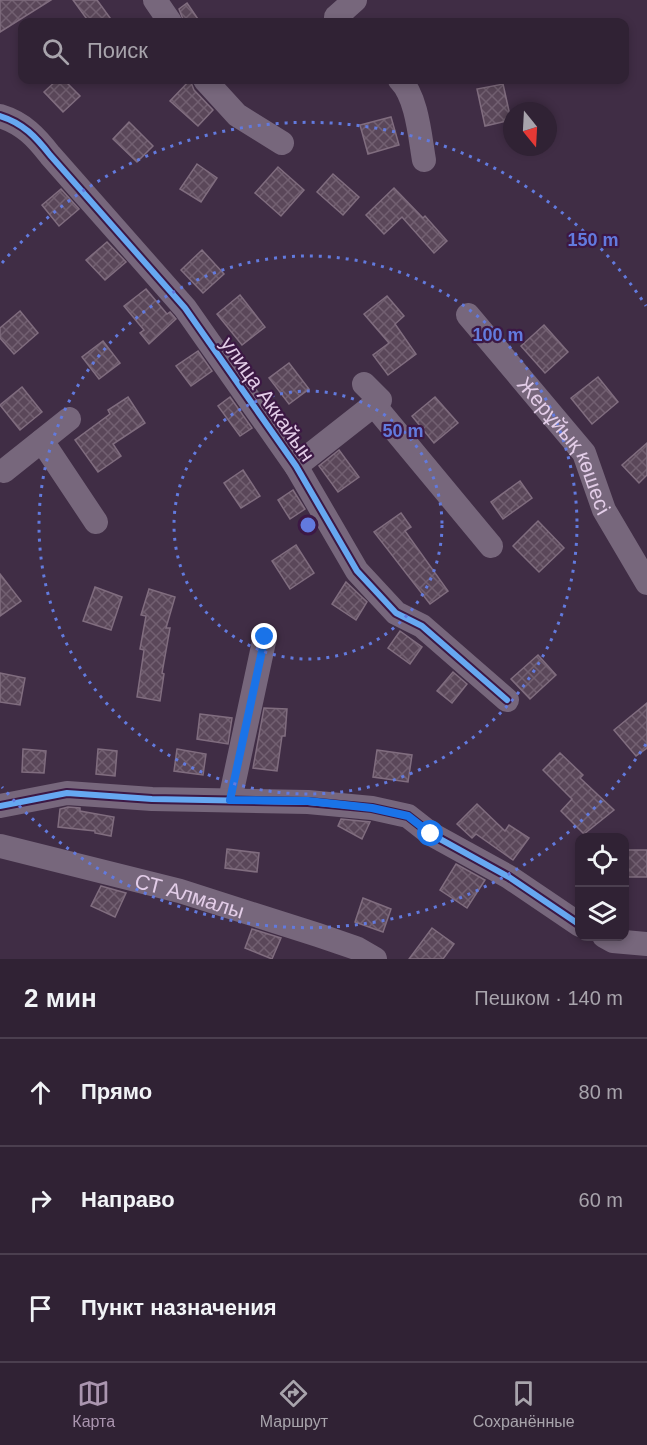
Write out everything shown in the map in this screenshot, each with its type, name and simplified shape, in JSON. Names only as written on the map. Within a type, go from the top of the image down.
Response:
[{"type":"street","points":[[155,0],[167,18]]},
{"type":"street","points":[[337,18],[355,0]]},
{"type":"street","points":[[209,84],[237,115],[282,143]]},
{"type":"street","points":[[404,84],[417,118],[424,160]]},
{"type":"street","name":"улица Аккайын","points":[[0,116],[34,135],[185,308],[296,466],[357,571],[396,613],[422,626],[507,700]]},
{"type":"street","name":"Жерұйық көшесі","points":[[468,315],[585,453],[604,510],[647,583]]},
{"type":"street","points":[[296,466],[369,394],[491,546]]},
{"type":"street","points":[[1,472],[69,419]]},
{"type":"street","points":[[42,441],[96,522]]},
{"type":"street","points":[[230,800],[265,637]]},
{"type":"street","points":[[0,806],[67,793],[152,799],[308,801],[372,808],[408,816],[431,834],[509,877],[575,922]]},
{"type":"street","name":"СТ Алмалы","points":[[0,846],[180,891],[356,948],[375,959]]},
{"type":"street","points":[[622,941],[647,944]]},
{"type":"building","points":[[0,0],[51,0],[22,18],[18,18],[18,21],[0,32]]},
{"type":"building","points":[[73,0],[97,0],[110,18],[86,18]]},
{"type":"building","points":[[187,3],[197,18],[182,18],[179,9]]},
{"type":"building","points":[[53,84],[68,84],[80,96],[63,112],[44,92]]},
{"type":"building","points":[[186,84],[192,84],[194,90],[213,110],[198,126],[170,101]]},
{"type":"building","points":[[503,84],[507,102],[503,102],[503,122],[485,126],[477,89]]},
{"type":"building","points":[[391,117],[399,145],[368,154],[360,125]]},
{"type":"building","points":[[129,122],[153,146],[137,162],[113,139]]},
{"type":"building","points":[[197,164],[217,178],[201,202],[180,189]]},
{"type":"building","points":[[278,167],[304,190],[281,216],[255,193]]},
{"type":"building","points":[[333,174],[359,197],[343,215],[317,192]]},
{"type":"building","points":[[394,188],[423,218],[425,216],[447,241],[434,253],[402,217],[384,234],[366,215]]},
{"type":"building","points":[[61,189],[79,209],[59,226],[42,205]]},
{"type":"building","points":[[107,242],[126,262],[105,280],[86,260]]},
{"type":"building","points":[[202,250],[224,274],[203,293],[181,270]]},
{"type":"building","points":[[146,289],[167,314],[170,312],[176,319],[149,344],[140,333],[144,330],[124,306]]},
{"type":"building","points":[[240,295],[265,327],[242,345],[217,314]]},
{"type":"building","points":[[387,296],[404,316],[395,324],[416,354],[388,375],[373,355],[389,343],[364,314]]},
{"type":"building","points":[[20,311],[38,333],[14,354],[0,338],[0,328]]},
{"type":"building","points":[[544,325],[568,352],[545,373],[521,346]]},
{"type":"building","points":[[103,341],[120,363],[99,379],[82,357]]},
{"type":"building","points":[[198,351],[212,371],[191,386],[176,366]]},
{"type":"building","points":[[289,363],[309,389],[289,404],[269,378]]},
{"type":"building","points":[[598,377],[618,402],[592,424],[571,398]]},
{"type":"building","points":[[22,387],[42,412],[20,430],[0,405]]},
{"type":"building","points":[[128,397],[145,423],[113,444],[121,456],[98,472],[75,440],[110,414],[108,410]]},
{"type":"building","points":[[230,397],[252,428],[240,436],[218,406]]},
{"type":"building","points":[[435,397],[458,423],[434,443],[412,416]]},
{"type":"building","points":[[647,443],[647,475],[639,483],[622,465]]},
{"type":"building","points":[[339,450],[359,477],[338,492],[319,466]]},
{"type":"building","points":[[243,470],[260,496],[241,508],[224,483]]},
{"type":"building","points":[[520,481],[532,498],[503,519],[491,502]]},
{"type":"building","points":[[293,490],[305,509],[290,519],[278,500]]},
{"type":"building","points":[[401,513],[411,527],[405,531],[448,591],[430,604],[374,532]]},
{"type":"building","points":[[538,521],[564,548],[539,572],[513,546]]},
{"type":"building","points":[[296,545],[314,573],[290,589],[272,561]]},
{"type":"building","points":[[0,574],[21,601],[0,616]]},
{"type":"building","points":[[346,582],[367,602],[356,620],[332,604]]},
{"type":"building","points":[[95,587],[122,597],[111,630],[83,621]]},
{"type":"building","points":[[149,589],[175,597],[166,628],[170,628],[162,673],[164,674],[160,701],[137,697],[144,650],[140,649],[146,616],[141,615]]},
{"type":"building","points":[[400,631],[422,647],[410,664],[388,648]]},
{"type":"building","points":[[538,655],[556,675],[530,699],[511,679]]},
{"type":"building","points":[[453,672],[467,684],[452,703],[437,691]]},
{"type":"building","points":[[0,673],[25,678],[20,705],[0,702]]},
{"type":"building","points":[[647,703],[647,748],[636,756],[614,730]]},
{"type":"building","points":[[264,708],[287,709],[285,736],[282,736],[277,771],[253,768]]},
{"type":"building","points":[[200,714],[232,718],[228,744],[197,739]]},
{"type":"building","points":[[23,749],[46,751],[44,773],[22,772]]},
{"type":"building","points":[[98,749],[117,751],[115,776],[96,774]]},
{"type":"building","points":[[177,749],[206,754],[203,775],[174,771]]},
{"type":"building","points":[[377,750],[412,755],[408,782],[373,777]]},
{"type":"building","points":[[560,753],[583,775],[580,778],[614,810],[583,833],[561,811],[572,799],[543,770]]},
{"type":"building","points":[[477,804],[505,831],[509,825],[529,838],[513,860],[476,834],[472,838],[457,824]]},
{"type":"building","points":[[68,807],[114,817],[111,836],[95,833],[95,831],[58,827],[60,809]]},
{"type":"building","points":[[341,819],[370,822],[362,839],[338,826]]},
{"type":"building","points":[[227,849],[259,853],[257,872],[225,868]]},
{"type":"building","points":[[629,850],[647,850],[647,877],[629,877]]},
{"type":"building","points":[[456,864],[485,880],[467,908],[440,890]]},
{"type":"building","points":[[101,886],[126,893],[115,917],[91,906]]},
{"type":"building","points":[[363,898],[391,909],[383,932],[355,922]]},
{"type":"building","points":[[432,928],[454,944],[443,959],[409,959]]},
{"type":"building","points":[[252,929],[281,938],[272,959],[245,948]]},
{"type":"cycle path","points":[[0,116],[16,123],[34,137],[185,308],[296,466],[357,571],[396,613],[422,626],[507,700]]},
{"type":"cycle path","points":[[0,806],[67,793],[152,799],[308,802],[372,808],[408,816],[431,834],[509,877],[575,922]]},
{"type":"route","points":[[265,637],[230,800],[308,801],[372,808],[408,816],[431,834]]}]
